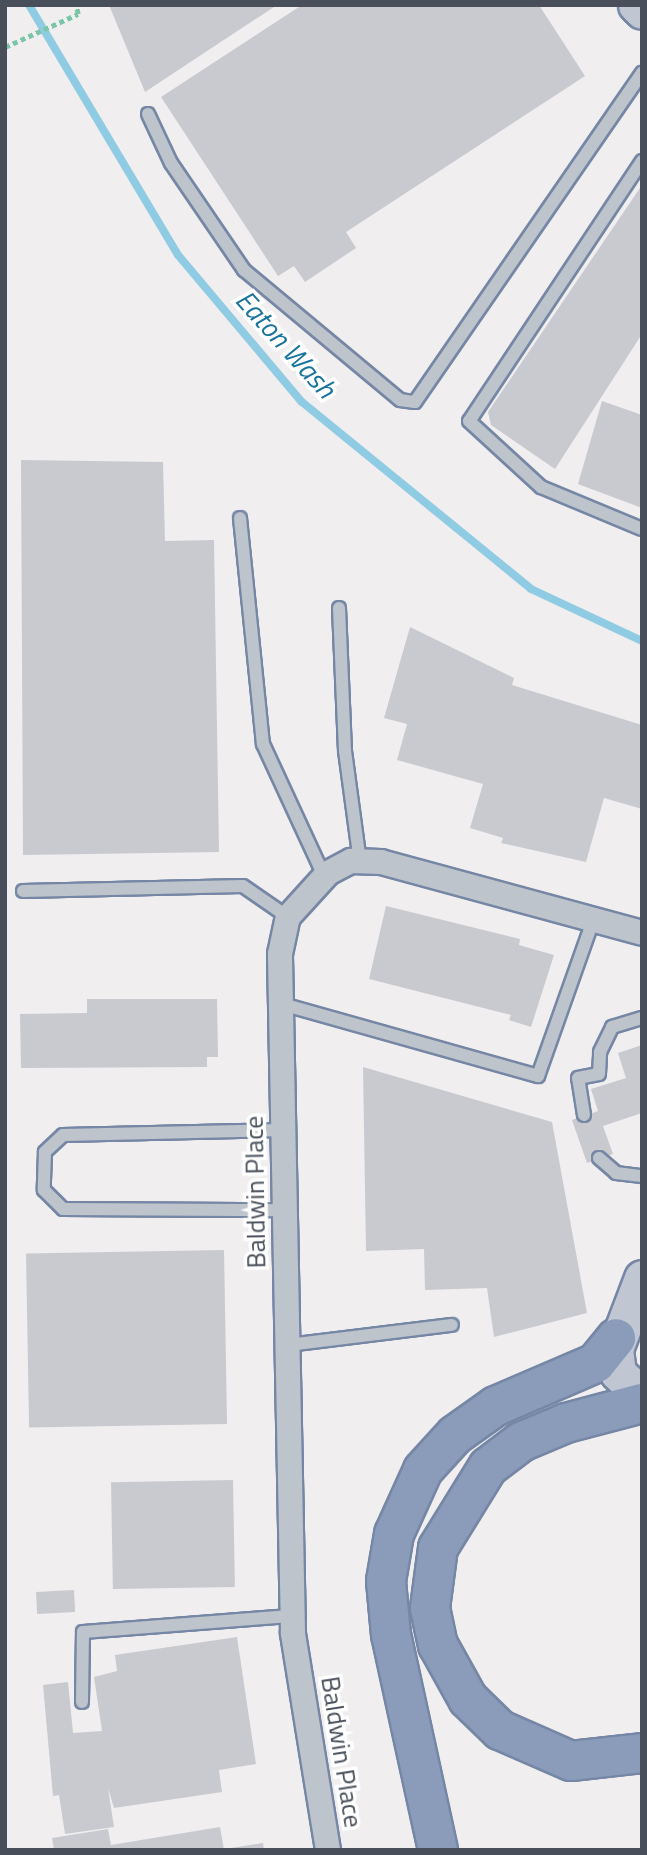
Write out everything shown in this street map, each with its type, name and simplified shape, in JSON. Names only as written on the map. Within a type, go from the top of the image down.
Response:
[{"type":"highway","points":[[438,1850],[391,1635],[386,1581],[394,1534],[423,1470],[455,1435],[496,1406],[541,1391],[603,1359],[616,1338]]},
{"type":"highway","points":[[541,1391],[642,1399]]},
{"type":"highway","points":[[642,1399],[540,1433],[488,1467],[438,1548],[430,1608],[438,1645],[468,1699],[500,1730],[571,1761],[642,1753]]},
{"type":"street","points":[[636,5],[642,11]]},
{"type":"street","name":"Baldwin Place","points":[[328,1850],[293,1616],[280,954],[288,917],[324,876],[360,862],[425,871],[642,933]]},
{"type":"street","points":[[642,1278],[616,1338],[618,1373],[642,1399]]},
{"type":"lane","points":[[148,114],[171,163],[244,270],[400,400],[415,402],[642,73]]},
{"type":"lane","points":[[642,161],[469,421],[541,487],[642,530]]},
{"type":"lane","points":[[240,518],[263,744],[324,876]]},
{"type":"lane","points":[[339,608],[345,751],[360,862]]},
{"type":"lane","points":[[23,891],[243,886],[288,917]]},
{"type":"lane","points":[[282,1004],[538,1076],[593,921]]},
{"type":"lane","points":[[584,1115],[578,1079],[599,1074],[600,1052],[611,1027],[642,1018]]},
{"type":"lane","points":[[284,1130],[63,1135],[45,1152],[44,1190],[63,1209],[286,1210]]},
{"type":"lane","points":[[599,1158],[616,1172],[642,1176]]},
{"type":"lane","points":[[288,1345],[452,1325]]},
{"type":"lane","points":[[82,1702],[83,1632],[293,1616]]},
{"type":"path","points":[[5,47],[78,14],[76,5]]},
{"type":"building","points":[[109,5],[277,5],[145,92]]},
{"type":"building","points":[[302,5],[539,5],[585,76],[346,232],[356,248],[305,282],[294,266],[278,276],[161,97]]},
{"type":"building","points":[[642,185],[642,334],[555,469],[491,425],[488,412]]},
{"type":"building","points":[[602,401],[642,415],[642,508],[578,484]]},
{"type":"building","points":[[21,460],[163,462],[165,541],[214,540],[219,852],[23,855]]},
{"type":"building","points":[[410,627],[514,678],[512,685],[642,725],[642,809],[604,798],[586,862],[501,843],[503,838],[470,828],[483,784],[397,760],[407,724],[384,718]]},
{"type":"building","points":[[386,906],[520,939],[519,945],[554,955],[531,1027],[509,1020],[511,1015],[369,979]]},
{"type":"building","points":[[87,999],[217,999],[218,1057],[207,1057],[207,1067],[21,1068],[20,1014],[87,1013]]},
{"type":"building","points":[[642,1045],[642,1113],[603,1126],[613,1154],[587,1163],[572,1120],[598,1111],[591,1089],[626,1078],[618,1053]]},
{"type":"building","points":[[363,1067],[552,1122],[587,1313],[494,1337],[487,1288],[425,1290],[424,1249],[366,1251]]},
{"type":"building","points":[[224,1250],[227,1424],[29,1427],[26,1253]]},
{"type":"building","points":[[233,1480],[235,1587],[113,1589],[111,1482]]},
{"type":"building","points":[[74,1590],[75,1612],[37,1614],[36,1592]]},
{"type":"building","points":[[237,1637],[256,1764],[219,1770],[222,1792],[114,1808],[108,1788],[114,1827],[65,1834],[59,1795],[53,1796],[43,1685],[68,1682],[73,1733],[102,1731],[94,1677],[117,1671],[115,1655]]},
{"type":"building","points":[[220,1827],[224,1850],[54,1850],[52,1838],[108,1829],[111,1845]]},
{"type":"building","points":[[263,1843],[264,1850],[231,1850],[231,1848]]},
{"type":"waterway","name":"Eaton Wash","points":[[29,5],[178,255],[302,402],[531,589],[642,641]]}]
